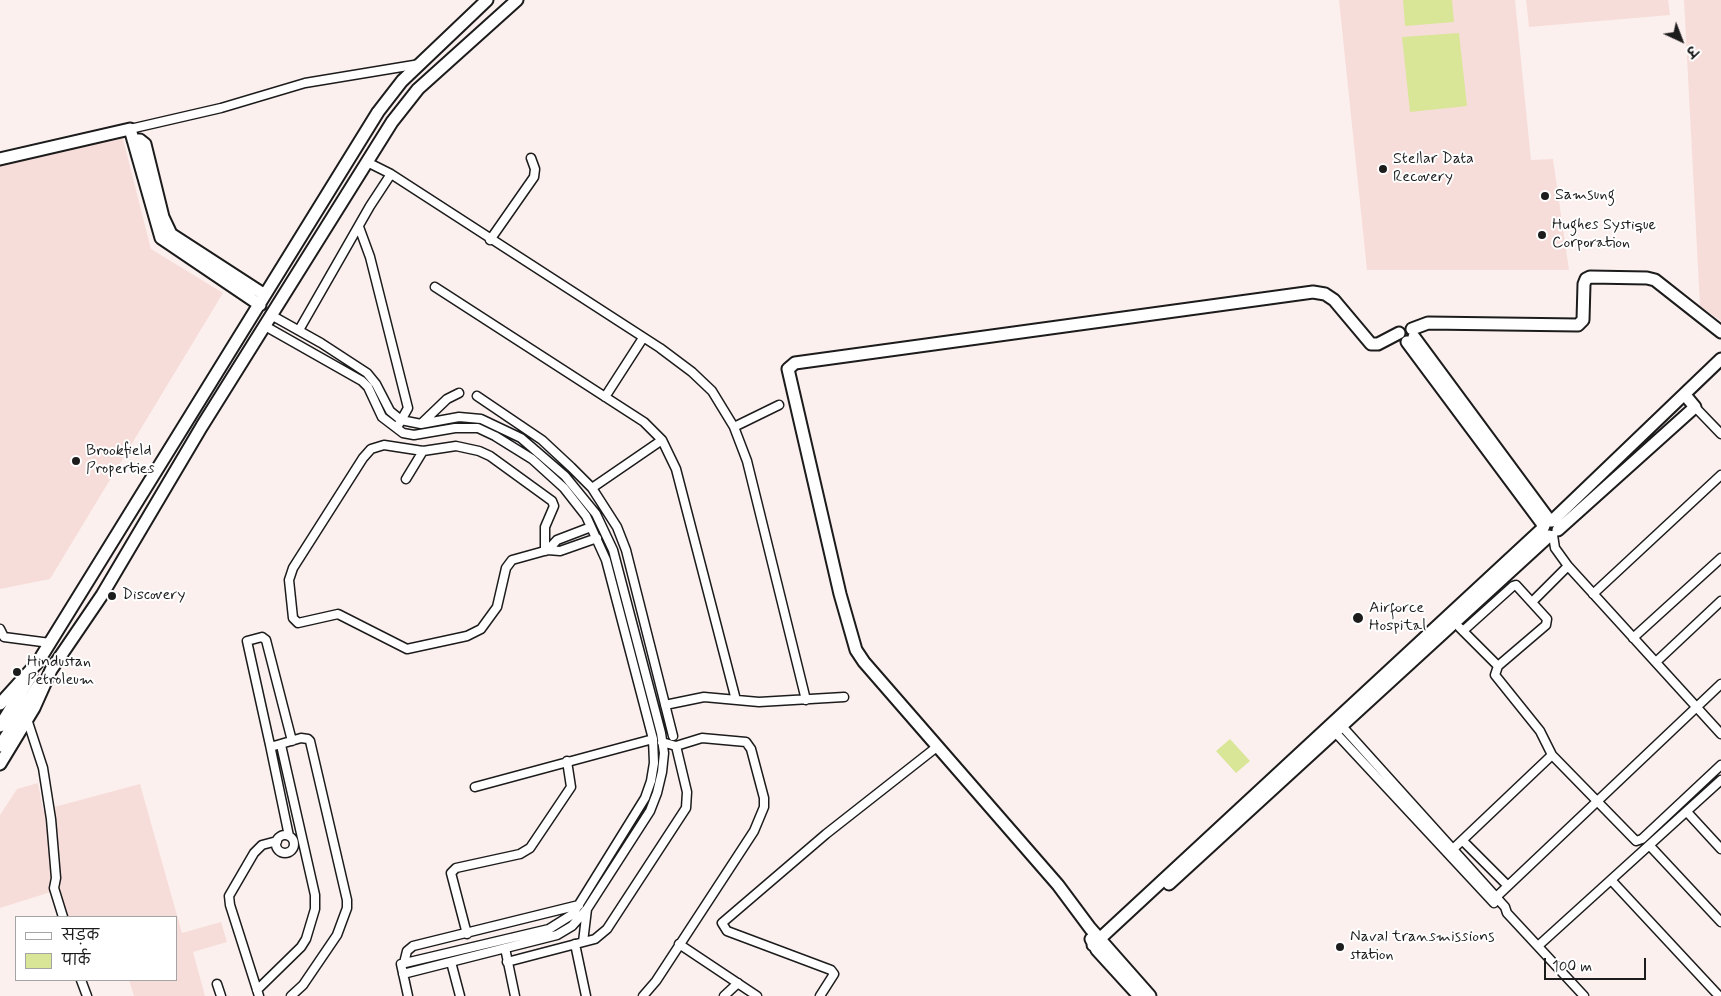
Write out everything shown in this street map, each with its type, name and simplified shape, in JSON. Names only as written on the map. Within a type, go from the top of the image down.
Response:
[{"type":"street","points":[[0,704],[38,662],[378,112],[402,81],[487,0]]},
{"type":"street","points":[[0,746],[17,717],[102,595],[202,426],[392,122],[418,89],[517,0]]},
{"type":"street","points":[[0,159],[131,134],[305,83],[420,64]]},
{"type":"street","points":[[378,112],[392,122]]},
{"type":"street","points":[[131,134],[149,181],[158,234],[168,238],[263,300]]},
{"type":"street","points":[[490,240],[534,177],[535,169],[531,158]]},
{"type":"street","points":[[366,162],[391,174],[490,240],[644,338],[702,381],[712,391],[734,427],[747,461],[806,700]]},
{"type":"street","points":[[299,330],[391,174]]},
{"type":"street","points":[[359,227],[370,257],[408,408],[396,428]]},
{"type":"street","points":[[1139,996],[1099,944],[1090,928],[1058,885],[864,662],[856,650],[828,546],[788,372],[790,366],[795,362],[1313,292],[1324,294],[1334,300],[1371,344],[1378,344],[1408,335],[1428,323],[1578,325],[1584,320],[1584,284],[1586,279],[1590,277],[1655,280],[1721,332]]},
{"type":"street","points":[[435,287],[644,422],[662,440],[676,469],[736,700]]},
{"type":"street","points":[[271,315],[310,336],[367,373],[376,384],[390,411],[401,420],[421,424],[459,417],[481,419],[494,423],[534,448],[582,495],[604,529],[612,550],[650,709],[654,763],[652,781],[646,798],[579,904],[564,921],[549,929],[402,964]]},
{"type":"street","points":[[265,326],[304,346],[362,381],[368,387],[382,417],[403,432],[414,435],[454,428],[478,428],[532,459],[548,472],[575,501],[595,532],[612,579],[650,709],[662,742],[662,772],[650,811],[587,909],[566,931],[403,974]]},
{"type":"street","points":[[1408,335],[1538,502],[1550,528],[1555,548],[1568,566],[1721,734]]},
{"type":"street","points":[[304,346],[310,336]]},
{"type":"street","points":[[605,397],[644,338]]},
{"type":"street","points":[[1099,944],[1550,528],[1721,359]]},
{"type":"street","points":[[421,424],[447,399],[458,393]]},
{"type":"street","points":[[1685,395],[1721,434]]},
{"type":"street","points":[[477,396],[542,440],[591,488],[617,527],[626,550],[673,736]]},
{"type":"street","points":[[734,427],[779,405]]},
{"type":"street","points":[[1550,528],[1696,407]]},
{"type":"street","points":[[575,501],[662,440]]},
{"type":"street","points":[[547,550],[545,527],[554,506],[548,497],[479,450],[456,446],[423,451],[384,445],[371,449],[363,458],[290,575],[295,622],[298,623],[338,614],[407,649],[467,636],[481,629],[497,606],[508,564],[518,558],[547,550],[560,551],[595,532]]},
{"type":"street","points":[[406,479],[423,451]]},
{"type":"street","points":[[1593,594],[1721,475]]},
{"type":"street","points":[[547,550],[557,540],[604,529]]},
{"type":"street","points":[[1634,638],[1721,558]]},
{"type":"street","points":[[1532,602],[1568,566]]},
{"type":"street","points":[[1463,632],[1512,586],[1516,585],[1548,621],[1498,666],[1495,675],[1500,684],[1540,731],[1552,755],[1636,841],[1642,839],[1721,765]]},
{"type":"street","points":[[1656,662],[1721,601]]},
{"type":"street","points":[[1451,619],[1498,666]]},
{"type":"street","points":[[0,629],[2,639],[50,642]]},
{"type":"street","points":[[277,840],[278,849],[283,852],[288,852],[294,846],[293,840],[289,836],[247,641],[262,637],[266,640],[292,741]]},
{"type":"street","points":[[0,764],[38,662]]},
{"type":"street","points":[[1494,899],[1721,684]]},
{"type":"street","points":[[650,709],[704,697],[759,702],[844,697]]},
{"type":"street","points":[[0,726],[17,717]]},
{"type":"street","points":[[17,717],[43,768],[51,820],[56,878],[54,888],[62,916]]},
{"type":"street","points":[[1335,726],[1453,849],[1494,899]]},
{"type":"street","points":[[1335,726],[1584,996]]},
{"type":"street","points":[[270,744],[281,745],[305,738],[310,741],[347,908],[338,935],[302,985],[291,996]]},
{"type":"street","points":[[643,996],[656,981],[754,831],[764,807],[764,798],[751,749],[746,742],[702,738],[676,746],[662,742]]},
{"type":"street","points":[[475,787],[653,739]]},
{"type":"street","points":[[281,745],[315,895],[315,909],[306,939],[300,948],[258,993],[230,905],[229,896],[254,853],[262,845],[277,840],[281,836],[289,836]]},
{"type":"street","points":[[508,962],[600,937],[607,929],[686,808],[687,792],[676,746]]},
{"type":"street","points":[[820,996],[834,974],[831,970],[727,931],[722,923],[812,845],[938,746]]},
{"type":"street","points":[[1453,849],[1552,755]]},
{"type":"street","points":[[467,934],[450,873],[456,868],[520,854],[530,848],[571,787],[567,761]]},
{"type":"street","points":[[1538,946],[1720,784]]},
{"type":"street","points":[[1687,812],[1721,849]]},
{"type":"street","points":[[1463,840],[1507,886]]},
{"type":"street","points":[[1650,846],[1721,922]]},
{"type":"street","points":[[1612,881],[1719,996]]},
{"type":"street","points":[[408,996],[402,964],[407,951],[413,946],[467,934],[579,904]]},
{"type":"street","points":[[583,942],[587,909]]},
{"type":"street","points":[[575,944],[586,996]]},
{"type":"street","points":[[679,944],[757,996]]},
{"type":"street","points":[[1099,944],[1150,996]]},
{"type":"street","points":[[505,948],[515,996]]},
{"type":"street","points":[[451,962],[460,996]]},
{"type":"street","points":[[81,981],[87,996]]},
{"type":"street","points":[[724,996],[738,983]]},
{"type":"street","points":[[217,984],[221,996]]},
{"type":"shaded area","points":[[1339,0],[1515,0],[1531,160],[1553,159],[1569,270],[1367,270]]},
{"type":"shaded area","points":[[1526,0],[1668,0],[1670,15],[1529,27]]},
{"type":"shaded area","points":[[1684,0],[1721,0],[1721,321],[1700,306]]},
{"type":"shaded area","points":[[122,135],[151,249],[223,293],[50,579],[0,589],[0,165]]},
{"type":"shaded area","points":[[38,783],[43,810],[140,784],[177,916],[64,916],[57,890],[0,908],[0,815],[17,789]]},
{"type":"shaded area","points":[[178,919],[182,933],[221,922],[227,942],[193,952],[205,996],[134,996],[129,981],[178,981]]},
{"type":"green space","points":[[1403,0],[1452,0],[1454,22],[1405,26]]},
{"type":"green space","points":[[1459,33],[1467,106],[1410,112],[1402,37]]},
{"type":"green space","points":[[1230,739],[1250,761],[1236,773],[1216,751]]},
{"type":"place","name":"Stellar Data Recovery","points":[[1383,169]]},
{"type":"place","name":"Samsung","points":[[1545,196]]},
{"type":"place","name":"Hughes Systique Corporation","points":[[1542,235]]},
{"type":"place","name":"Brookfield Properties","points":[[76,461]]},
{"type":"place","name":"Discovery","points":[[112,596]]},
{"type":"place","name":"Airforce Hospital","points":[[1358,618]]},
{"type":"place","name":"Hindustan Petroleum","points":[[17,672]]},
{"type":"place","name":"Naval transmissions station","points":[[1340,947]]}]
